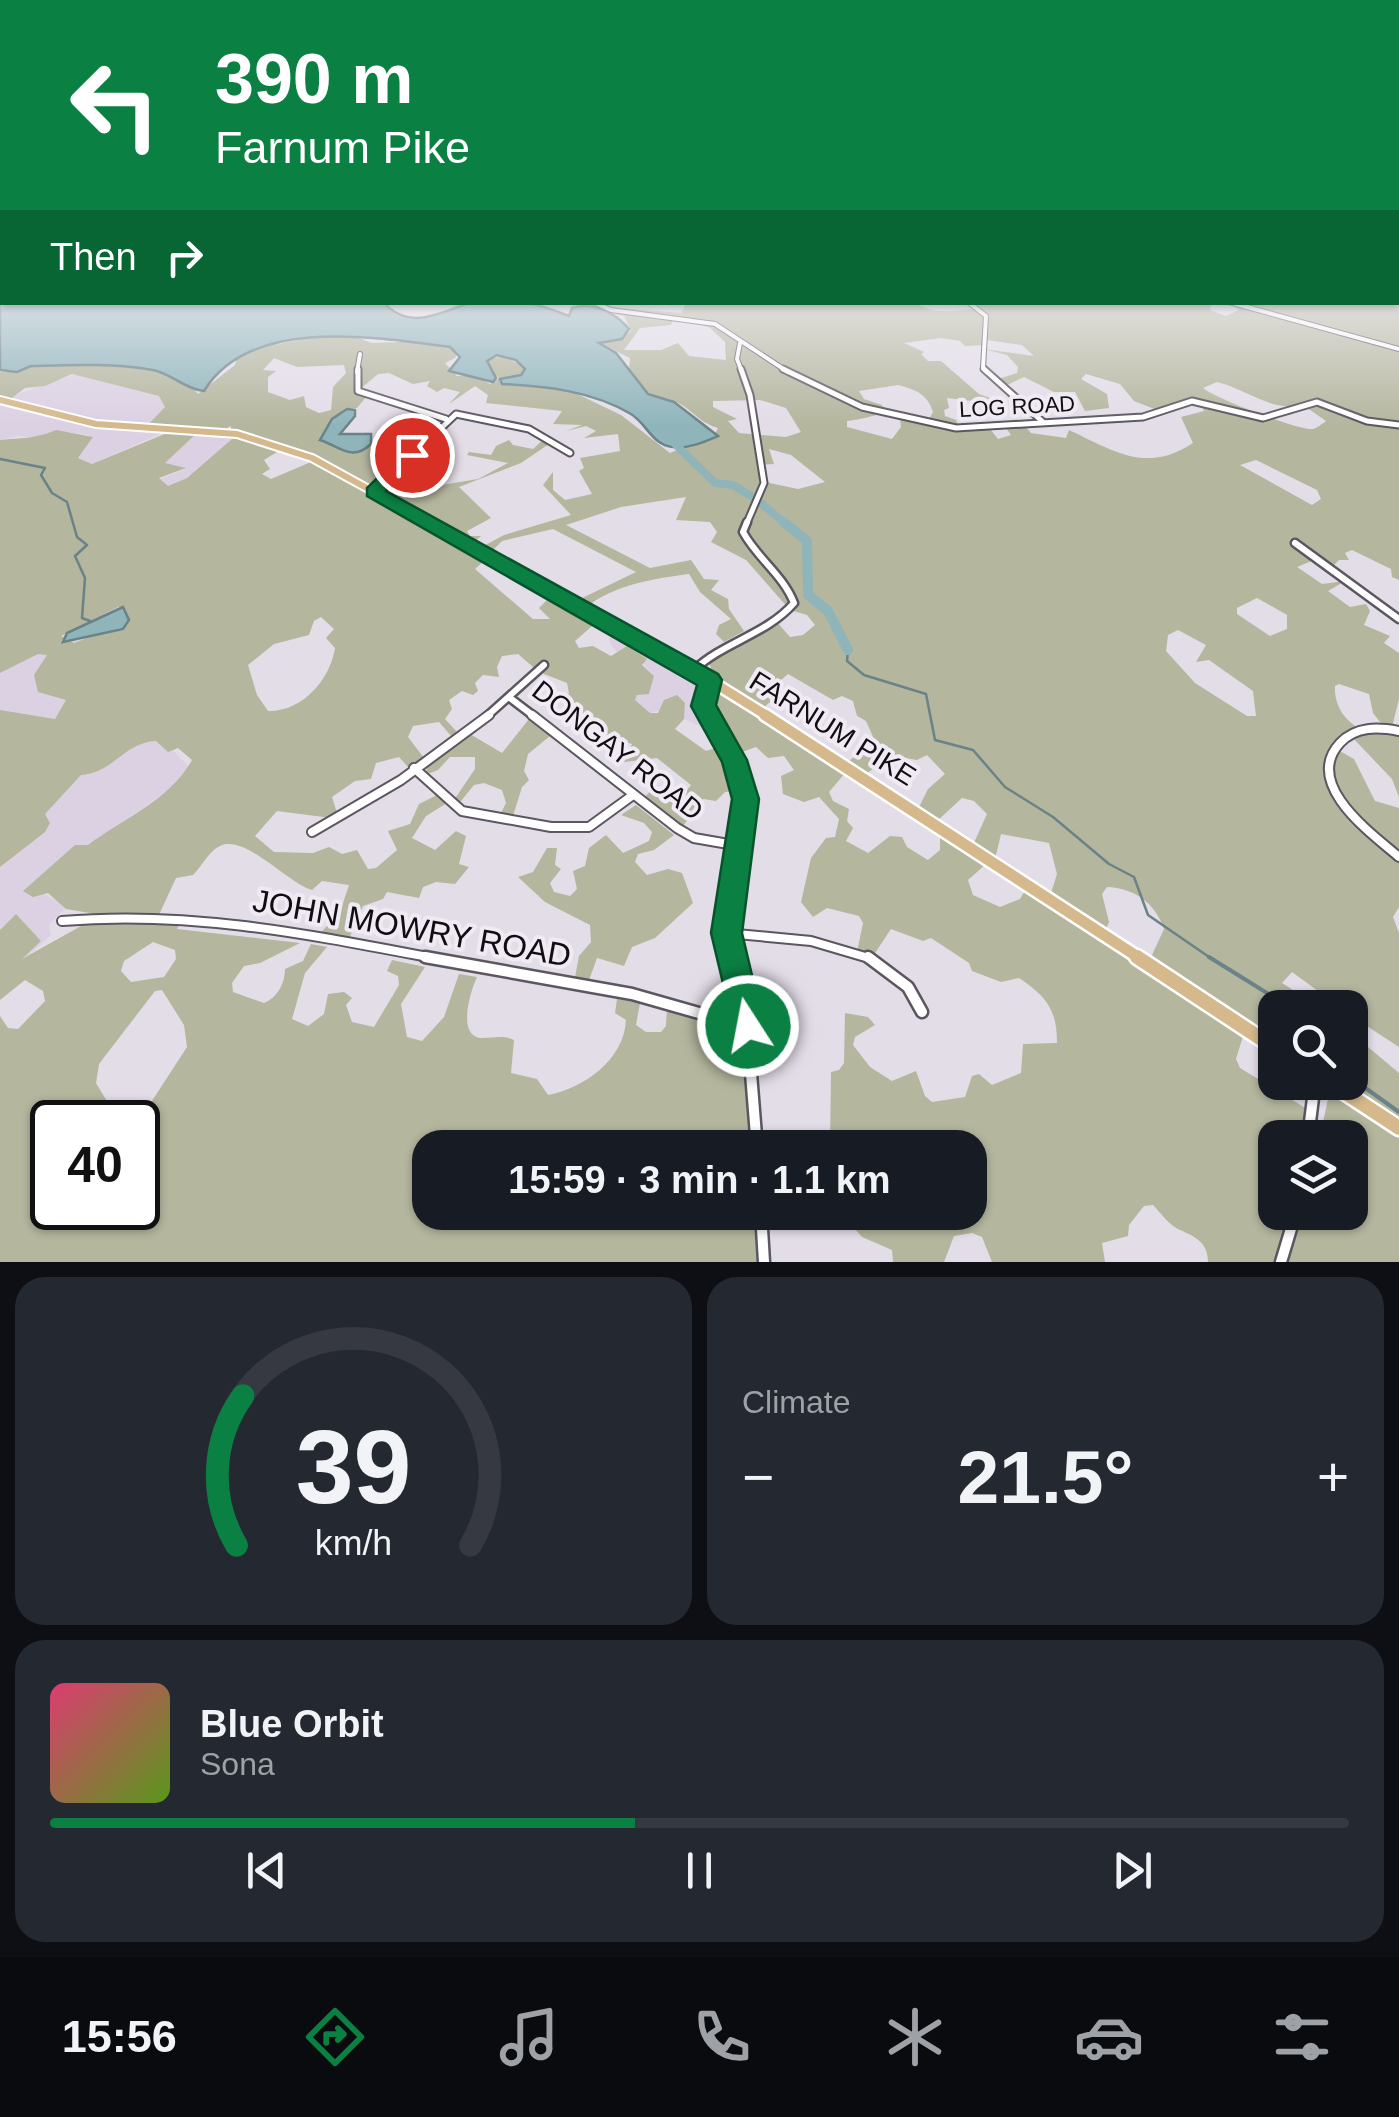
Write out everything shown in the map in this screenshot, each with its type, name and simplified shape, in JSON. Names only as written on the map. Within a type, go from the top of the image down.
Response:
[{"type":"main road","name":"FARNUM PIKE","points":[[0,400],[96,424],[204,430],[264,440],[300,452],[694,670],[1258,1037]]},
{"type":"main road","points":[[1356,1100],[1399,1128]]},
{"type":"street","name":"LOG ROAD","points":[[606,308],[715,324],[779,369],[822,384],[862,408],[956,428],[1143,417],[1192,401],[1260,418],[1317,402],[1367,421],[1399,425]]},
{"type":"street","points":[[976,308],[986,316],[983,368],[1043,422]]},
{"type":"street","points":[[1250,308],[1399,350]]},
{"type":"street","points":[[694,670],[717,649],[779,618],[794,603],[786,587],[751,551],[742,532],[764,483],[750,395],[736,359],[740,343]]},
{"type":"street","points":[[360,354],[354,386],[358,391],[446,419]]},
{"type":"street","points":[[374,492],[446,419],[464,414],[530,429],[570,453]]},
{"type":"street","points":[[1294,543],[1399,619]]},
{"type":"street","name":"DONGAY ROAD","points":[[544,665],[510,698],[632,795],[694,838],[740,846]]},
{"type":"street","points":[[710,680],[703,706],[734,760],[744,789],[740,846],[726,933],[748,1026],[756,1130]]},
{"type":"street","points":[[312,832],[346,816],[510,698]]},
{"type":"street","points":[[1399,732],[1368,727],[1345,734],[1338,741],[1332,780],[1346,807],[1399,857]]},
{"type":"street","points":[[414,768],[462,812],[550,827],[589,828],[632,795]]},
{"type":"street","name":"JOHN MOWRY ROAD","points":[[62,921],[107,916],[218,921],[322,934],[509,972],[637,992],[748,1026]]},
{"type":"street","points":[[726,933],[812,943],[876,958],[914,989],[922,1012]]},
{"type":"street","points":[[763,1230],[764,1262]]},
{"type":"street","points":[[1281,1262],[1291,1230]]},
{"type":"shaded area","points":[[76,374],[159,396],[165,407],[159,415],[171,429],[92,464],[78,458],[93,437],[85,434],[56,432],[37,439],[18,436],[0,440],[0,400]]},
{"type":"shaded area","points":[[199,431],[236,435],[187,478],[168,486],[158,480],[185,469],[164,464]]},
{"type":"shaded area","points":[[170,579],[153,730],[194,772],[30,887],[67,906],[49,925],[51,935],[0,982],[0,662]]},
{"type":"shaded area","points":[[619,627],[715,681],[710,706],[714,721],[700,726],[682,718],[685,704],[650,713],[635,700],[636,695],[649,694],[654,676],[627,646],[619,654],[611,645],[609,639]]},
{"type":"green space","points":[[608,308],[681,313],[684,308],[945,311],[1211,308],[1226,316],[1239,310],[1236,308],[1399,308],[1399,580],[1392,577],[1391,569],[1352,550],[1345,553],[1349,560],[1339,560],[1330,569],[1314,560],[1297,567],[1322,584],[1345,581],[1328,591],[1350,607],[1366,604],[1370,611],[1364,625],[1390,636],[1384,643],[1399,653],[1399,699],[1392,727],[1399,732],[1399,797],[1392,779],[1350,735],[1338,750],[1354,759],[1375,801],[1399,808],[1399,907],[1393,917],[1399,933],[1399,1047],[1368,1027],[1368,990],[1317,990],[1292,972],[1282,983],[1293,990],[1258,990],[1258,1038],[1148,964],[1164,929],[1155,911],[1142,898],[1107,887],[1102,894],[1109,922],[1105,932],[1050,896],[1057,874],[1049,843],[1001,834],[995,859],[973,845],[987,814],[974,801],[962,798],[937,821],[918,809],[928,789],[945,774],[927,755],[917,760],[905,758],[900,765],[879,764],[865,775],[847,763],[874,739],[866,721],[857,716],[853,701],[842,696],[833,700],[788,674],[769,690],[770,702],[763,708],[714,677],[709,662],[714,654],[776,621],[790,637],[803,635],[815,625],[807,615],[790,610],[746,560],[711,542],[717,532],[710,522],[676,520],[686,497],[621,507],[566,525],[650,568],[691,560],[704,579],[719,580],[711,590],[728,599],[729,609],[744,631],[724,642],[716,634],[719,625],[731,619],[700,592],[689,574],[622,588],[587,607],[576,601],[636,572],[553,529],[502,541],[490,553],[480,548],[504,535],[571,515],[543,485],[553,472],[553,490],[565,500],[592,494],[579,471],[584,468],[580,458],[620,451],[618,434],[584,438],[596,431],[586,426],[566,431],[582,425],[553,424],[562,411],[486,403],[488,395],[475,386],[449,404],[460,392],[444,388],[437,392],[427,386],[430,381],[413,384],[389,373],[378,374],[359,390],[368,395],[357,408],[344,410],[320,438],[351,454],[367,438],[365,432],[371,435],[370,443],[383,435],[383,444],[410,454],[371,487],[288,445],[231,431],[231,426],[222,431],[146,427],[165,407],[159,396],[72,374],[45,386],[25,388],[8,401],[0,398],[0,372],[77,363],[124,365],[168,374],[198,394],[235,365],[238,354],[246,350],[343,332],[372,343],[429,341],[459,349],[455,358],[445,363],[457,376],[473,375],[490,384],[499,378],[486,367],[488,360],[501,356],[525,366],[524,374],[504,378],[504,384],[571,391],[621,415],[670,453],[715,434],[718,428],[676,402],[634,385],[639,381],[629,371],[630,358],[600,343],[620,340],[631,331],[624,316],[604,311]],"holes":[[[673,319],[709,327],[725,342],[726,360],[689,356],[678,343],[661,350],[624,350],[640,328],[671,325]],[[941,338],[960,341],[965,346],[985,345],[987,340],[1022,345],[1034,356],[984,349],[1007,355],[1018,367],[1017,373],[995,380],[1003,387],[1024,377],[1054,392],[1075,392],[1085,411],[1109,408],[1107,394],[1081,379],[1086,374],[1120,384],[1134,401],[1162,412],[1201,403],[1204,411],[1181,417],[1193,443],[1176,452],[1145,458],[1116,452],[1069,430],[1066,438],[1031,433],[1023,424],[1004,425],[1011,435],[998,439],[987,425],[960,428],[956,420],[945,416],[944,410],[949,408],[947,398],[990,403],[993,399],[979,394],[941,361],[928,361],[921,354],[924,352],[904,343]],[[274,358],[297,367],[344,365],[346,373],[333,387],[331,410],[319,413],[306,407],[304,396],[290,400],[268,392],[268,377],[276,371],[263,370]],[[1217,382],[1281,406],[1303,405],[1326,421],[1315,428],[1305,428],[1275,420],[1203,388]],[[898,385],[924,397],[933,412],[928,421],[900,418],[901,427],[892,439],[847,427],[847,421],[885,412],[882,405],[864,399],[859,391]],[[760,400],[786,408],[801,432],[786,437],[739,433],[728,421],[737,419],[713,407],[713,401]],[[769,449],[791,455],[825,482],[798,489],[765,482],[760,465],[774,464]],[[1256,460],[1317,490],[1321,499],[1312,505],[1240,465]],[[1257,598],[1287,615],[1287,629],[1270,636],[1237,614],[1237,608]],[[1178,630],[1206,645],[1196,662],[1209,660],[1253,691],[1256,716],[1247,716],[1195,683],[1166,651],[1168,635]],[[1335,686],[1369,694],[1373,713],[1384,727],[1360,729],[1349,721],[1336,699]]]},
{"type":"green space","points":[[56,430],[93,437],[78,458],[92,464],[167,433],[197,433],[165,463],[186,468],[159,478],[168,486],[187,478],[233,438],[282,449],[264,460],[270,469],[262,474],[271,479],[311,462],[486,559],[475,569],[533,619],[550,619],[539,608],[552,595],[599,620],[575,641],[579,648],[593,646],[611,656],[627,646],[647,659],[642,665],[654,676],[649,694],[637,695],[635,700],[650,713],[658,713],[664,700],[677,695],[685,703],[684,719],[675,729],[706,751],[722,746],[742,790],[725,792],[716,801],[703,799],[683,826],[644,798],[652,789],[660,798],[679,801],[691,785],[657,758],[624,762],[632,744],[610,737],[598,745],[591,739],[597,726],[567,707],[563,698],[569,693],[567,683],[539,672],[518,654],[502,656],[497,667],[499,677],[483,675],[475,683],[478,691],[473,695],[462,691],[449,700],[452,709],[445,719],[458,733],[452,737],[439,722],[413,726],[408,737],[424,758],[409,768],[399,757],[376,763],[371,779],[355,781],[332,797],[339,819],[277,811],[255,836],[274,852],[313,853],[329,847],[342,854],[357,850],[368,869],[376,868],[397,850],[388,831],[410,824],[419,804],[439,794],[447,803],[426,816],[412,838],[435,850],[456,831],[466,836],[459,864],[469,867],[455,884],[436,882],[423,887],[419,898],[387,892],[383,899],[363,906],[349,939],[320,934],[341,909],[349,885],[322,881],[312,890],[254,853],[230,844],[216,848],[193,875],[176,878],[157,919],[181,921],[177,929],[300,943],[260,963],[244,966],[232,983],[233,992],[264,1003],[280,989],[285,969],[303,961],[311,944],[327,947],[305,973],[292,1019],[308,1026],[324,1014],[328,994],[344,992],[352,998],[346,1005],[352,1022],[374,1027],[399,985],[398,976],[387,971],[392,960],[425,967],[401,1004],[407,1037],[422,1041],[444,1017],[459,974],[477,977],[467,1013],[470,1031],[483,1038],[514,1040],[511,1073],[537,1079],[548,1095],[588,1079],[618,1048],[626,1020],[615,1013],[617,999],[640,1003],[636,1025],[646,1032],[661,1032],[666,1026],[667,1009],[744,1038],[751,1130],[412,1130],[412,1230],[758,1230],[761,1262],[0,1262],[0,1016],[8,1028],[18,1029],[45,1001],[43,991],[25,980],[0,1000],[0,930],[16,914],[41,941],[22,959],[90,921],[96,914],[66,909],[48,893],[33,897],[23,891],[75,845],[88,845],[159,797],[192,760],[178,748],[168,752],[156,741],[136,746],[102,769],[81,775],[45,814],[50,823],[45,832],[0,867],[0,710],[55,719],[66,700],[38,692],[34,675],[47,655],[38,654],[0,673],[0,440]],"holes":[[[123,608],[129,622],[74,643],[61,636]],[[321,617],[334,629],[326,638],[335,648],[321,682],[303,700],[268,711],[257,695],[248,665],[274,644],[309,635],[314,621]],[[153,942],[175,950],[176,959],[164,977],[131,982],[121,971],[124,961]]]},
{"type":"green space","points":[[509,440],[513,445],[533,449],[543,440],[549,444],[521,463],[459,487],[491,518],[467,531],[470,536],[481,536],[475,541],[383,493],[403,469],[442,485],[478,479],[508,463],[467,455],[469,452],[491,455],[496,446]]},
{"type":"green space","points":[[720,689],[846,772],[829,792],[833,801],[849,809],[847,821],[853,828],[846,841],[868,853],[890,836],[902,837],[907,847],[928,860],[940,850],[940,834],[986,864],[968,880],[973,895],[1000,907],[1020,899],[1026,889],[1244,1033],[1236,1059],[1240,1068],[1258,1079],[1258,1100],[1292,1100],[1307,1109],[1305,1120],[1258,1120],[1258,1230],[1285,1230],[1276,1262],[1208,1262],[1202,1244],[1171,1225],[1153,1205],[1144,1206],[1129,1225],[1128,1236],[1102,1243],[1105,1262],[992,1262],[982,1237],[972,1233],[954,1236],[944,1262],[893,1262],[892,1250],[862,1237],[856,1230],[987,1230],[987,1130],[830,1130],[831,1072],[844,1063],[845,1013],[868,1017],[875,1025],[855,1037],[853,1045],[870,1067],[892,1081],[916,1071],[925,1096],[932,1102],[965,1097],[972,1076],[979,1074],[992,1085],[1021,1073],[1023,1044],[1057,1043],[1055,1022],[1043,998],[1019,978],[1001,982],[972,971],[969,963],[931,938],[923,941],[891,929],[873,956],[857,952],[863,923],[859,916],[827,908],[813,917],[801,902],[811,858],[826,838],[835,837],[839,819],[819,797],[804,802],[783,794],[781,776],[794,770],[784,756],[768,758],[756,747],[734,755],[718,725],[714,692]]},
{"type":"green space","points":[[529,719],[550,736],[528,754],[524,771],[529,780],[522,787],[512,819],[499,817],[506,803],[502,790],[484,783],[474,785],[457,806],[452,803],[475,769],[475,757],[450,757],[438,770],[425,775],[428,765],[470,734],[502,753]]},
{"type":"green space","points":[[636,805],[674,835],[654,850],[638,854],[635,862],[647,875],[668,869],[682,873],[693,903],[655,938],[632,947],[624,966],[597,958],[588,983],[574,983],[579,956],[591,942],[590,925],[545,902],[518,877],[533,872],[547,848],[557,848],[555,865],[561,869],[550,883],[554,892],[570,896],[577,889],[573,871],[585,866],[589,848],[606,835],[623,853],[649,841],[652,832],[644,823],[621,815]]},
{"type":"green space","points":[[1368,1047],[1399,1073],[1399,1122],[1360,1100],[1368,1100]]},
{"type":"green space","points":[[1328,1100],[1339,1100],[1399,1135],[1399,1262],[1283,1262],[1293,1230],[1368,1230],[1368,1120],[1324,1120]]},
{"type":"water","points":[[0,308],[390,308],[415,318],[456,308],[545,308],[569,316],[572,308],[597,308],[611,313],[629,329],[622,339],[599,343],[616,353],[648,394],[674,402],[718,436],[690,446],[666,445],[631,414],[601,400],[552,388],[502,384],[500,379],[521,375],[525,369],[516,360],[497,355],[487,361],[496,378],[493,382],[449,371],[460,357],[450,347],[386,339],[316,337],[282,341],[251,351],[225,367],[204,391],[160,372],[138,368],[61,365],[31,366],[17,372],[0,370]]},
{"type":"water","points":[[347,409],[355,410],[355,416],[340,434],[371,434],[371,444],[358,452],[320,440],[332,419]]},
{"type":"water","points":[[123,607],[129,620],[123,629],[63,642],[67,633]]},
{"type":"waterway","points":[[668,437],[715,483],[733,485],[756,499]]},
{"type":"waterway","points":[[0,459],[45,468],[41,475],[52,493],[67,502],[77,537],[87,545],[75,556],[85,578],[82,618],[90,621]]},
{"type":"waterway","points":[[762,504],[787,525]]},
{"type":"waterway","points":[[784,522],[807,541],[808,595],[828,611],[848,650]]},
{"type":"waterway","points":[[848,650],[847,661],[864,675],[926,694],[935,740],[973,750],[1005,787],[1053,817],[1109,864],[1134,877],[1148,915],[1210,958]]},
{"type":"waterway","points":[[1210,958],[1262,990]]},
{"type":"waterway","points":[[1368,1090],[1399,1112]]},
{"type":"route","points":[[412,455],[374,492],[710,680],[704,690],[703,706],[734,760],[745,799],[726,933],[748,1026]]}]
